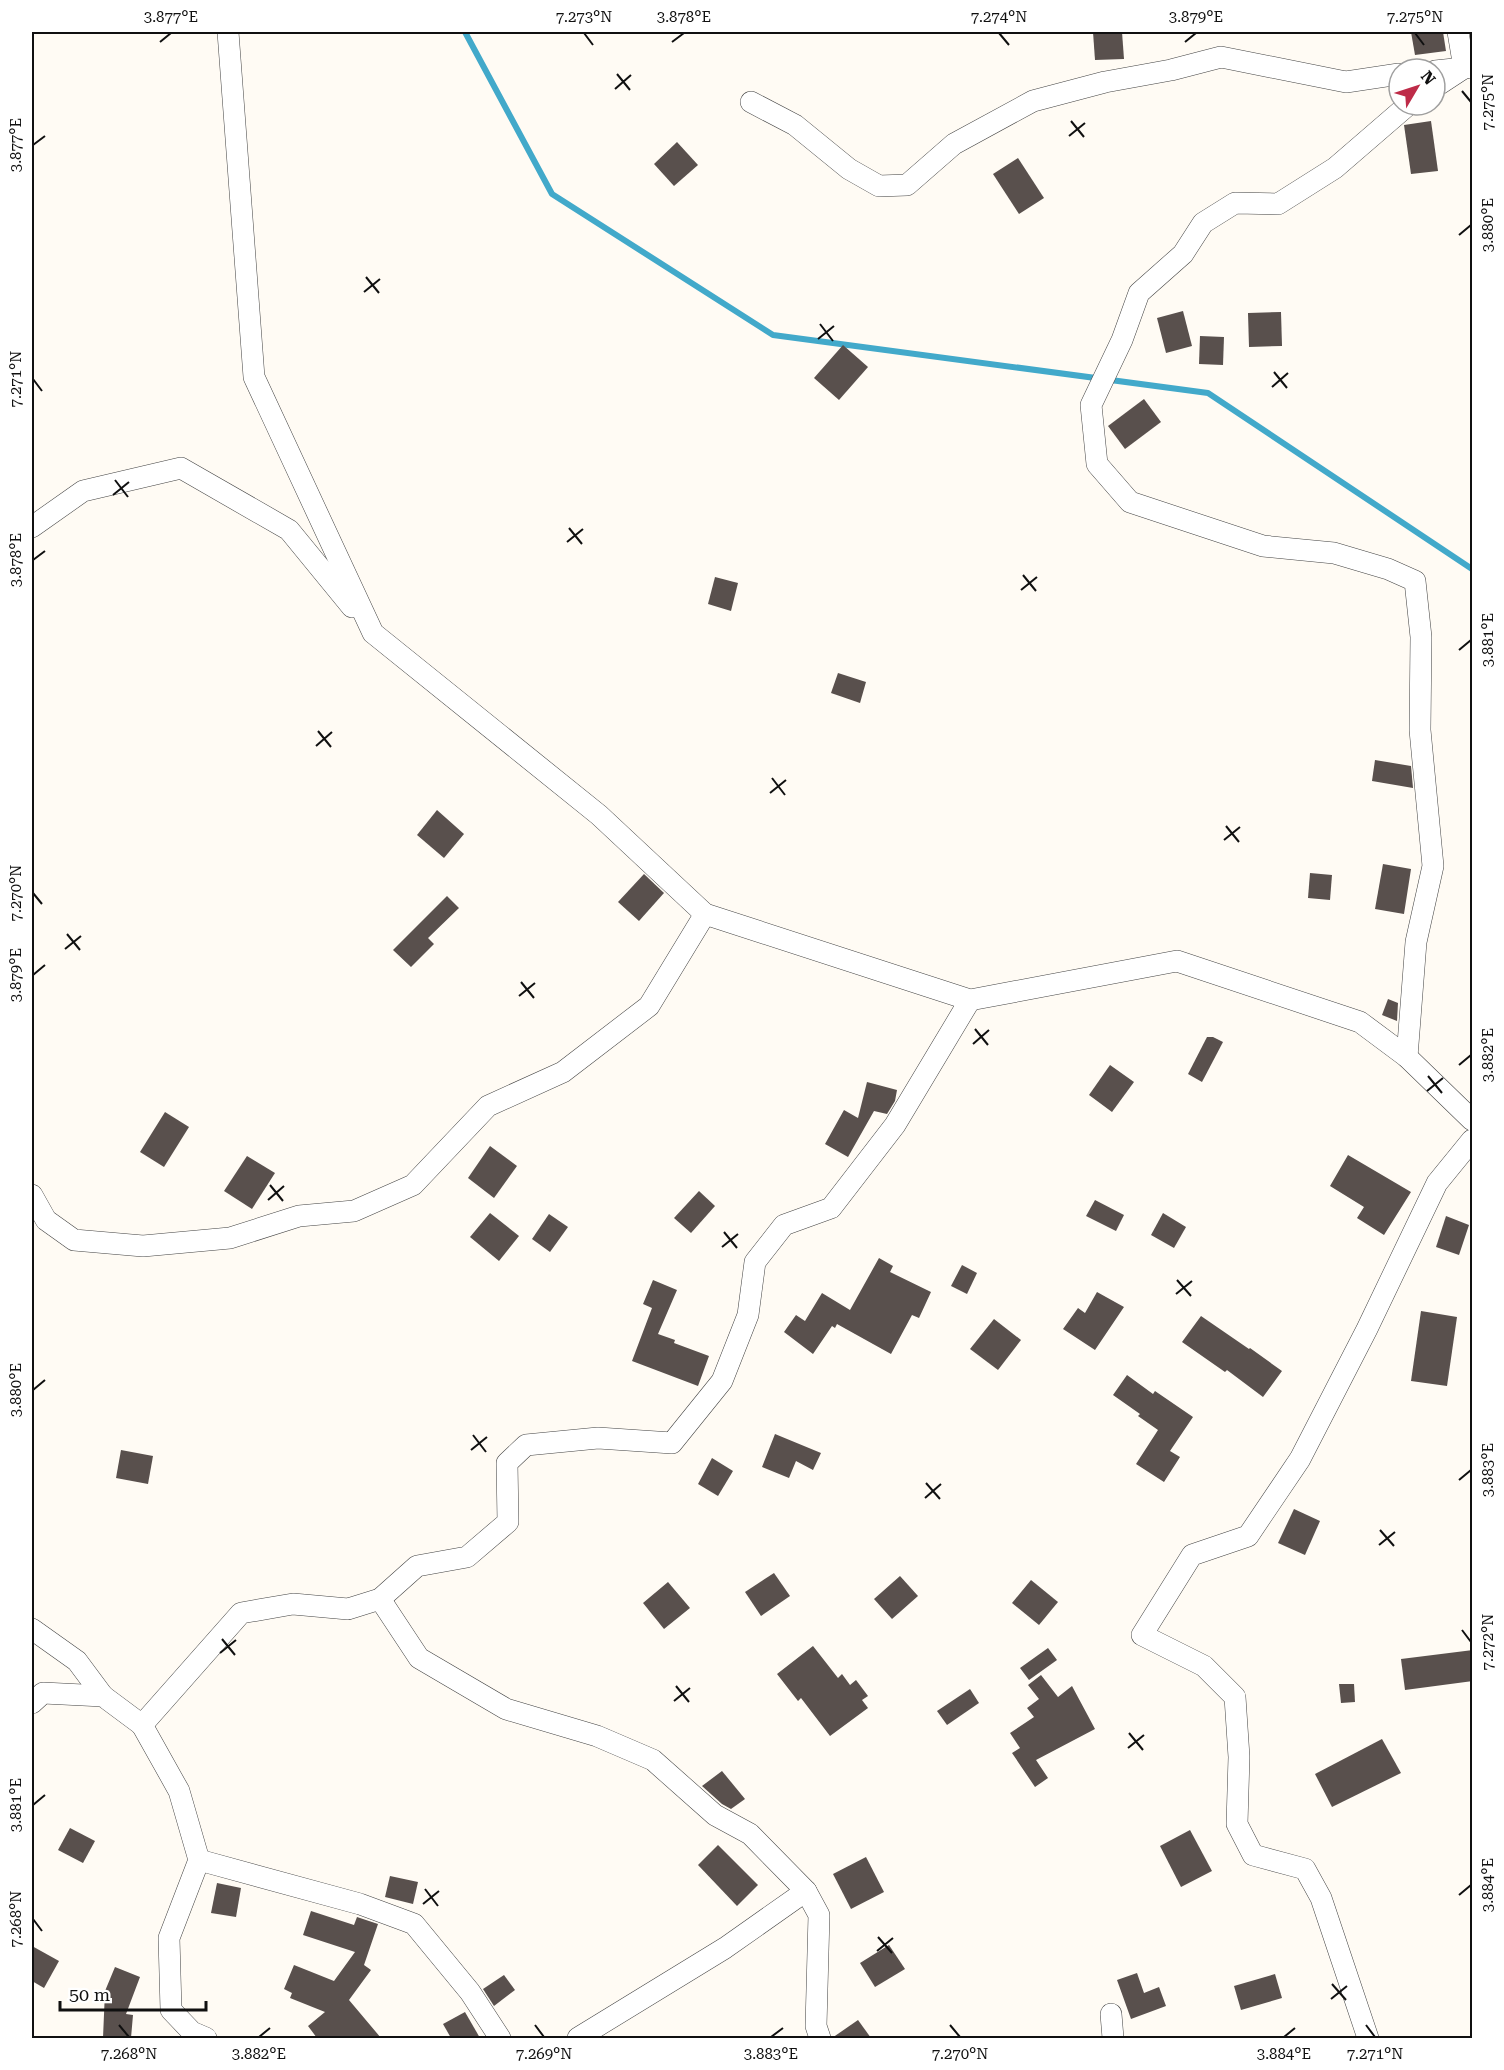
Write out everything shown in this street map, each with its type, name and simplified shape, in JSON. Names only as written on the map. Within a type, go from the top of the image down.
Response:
[{"type":"street","points":[[228,32],[254,377],[373,633]]},
{"type":"street","points":[[1458,32],[1468,68]]},
{"type":"street","points":[[751,102],[795,125],[849,169],[879,186],[907,185],[954,144],[1033,102],[1105,82],[1171,70],[1221,57],[1346,82],[1387,76]]},
{"type":"street","points":[[1447,70],[1468,68]]},
{"type":"street","points":[[1447,80],[1468,68]]},
{"type":"street","points":[[1394,117],[1335,168],[1278,204],[1235,203],[1203,224],[1183,254],[1139,293],[1122,340],[1091,405],[1097,464],[1130,502],[1263,546],[1334,553],[1388,569],[1415,581],[1421,636],[1420,730],[1433,866],[1416,942],[1407,1056]]},
{"type":"street","points":[[32,527],[83,491],[181,468],[289,530],[373,633],[599,815],[705,914],[970,1000],[1177,961],[1360,1022],[1407,1056],[1473,1120]]},
{"type":"street","points":[[32,1195],[46,1220],[74,1240],[143,1246],[230,1238],[299,1216],[354,1211],[413,1185],[488,1106],[563,1072],[649,1006],[705,914]]},
{"type":"street","points":[[142,1725],[241,1613],[293,1604],[348,1609],[380,1599],[417,1566],[467,1557],[508,1522],[507,1462],[526,1445],[598,1438],[672,1443],[722,1381],[748,1315],[755,1262],[784,1225],[831,1208],[895,1125],[970,1000]]},
{"type":"street","points":[[1368,2038],[1320,1898],[1305,1869],[1253,1854],[1237,1824],[1239,1757],[1235,1697],[1204,1666],[1142,1635],[1192,1555],[1248,1536],[1261,1517],[1300,1458],[1367,1329],[1437,1183],[1473,1140]]},
{"type":"street","points":[[380,1599],[419,1658],[506,1709],[597,1736],[653,1760],[714,1815],[750,1834],[807,1891],[819,1915],[816,2026],[820,2038]]},
{"type":"street","points":[[32,1629],[77,1661],[103,1696],[142,1725],[179,1791],[199,1860],[169,1938],[171,2010],[192,2032],[206,2038]]},
{"type":"street","points":[[32,1703],[43,1693],[103,1696]]},
{"type":"street","points":[[199,1860],[360,1904],[414,1924],[470,1992],[500,2038]]},
{"type":"street","points":[[578,2038],[725,1948],[807,1891]]},
{"type":"street","points":[[1111,2014],[1113,2038]]},
{"type":"building","points":[[1093,32],[1122,32],[1124,59],[1095,60]]},
{"type":"building","points":[[1411,32],[1443,32],[1446,51],[1415,55]]},
{"type":"building","points":[[1431,121],[1438,171],[1411,174],[1404,125]]},
{"type":"building","points":[[677,142],[698,165],[674,186],[654,164]]},
{"type":"building","points":[[1018,158],[1044,198],[1019,214],[993,174]]},
{"type":"building","points":[[1183,311],[1192,346],[1166,353],[1157,318]]},
{"type":"building","points":[[1281,312],[1282,346],[1249,347],[1248,313]]},
{"type":"building","points":[[1200,336],[1224,337],[1223,365],[1199,364]]},
{"type":"building","points":[[843,345],[868,367],[839,400],[814,378]]},
{"type":"building","points":[[1144,399],[1161,422],[1125,449],[1108,426]]},
{"type":"building","points":[[715,577],[738,583],[731,611],[708,604]]},
{"type":"building","points":[[838,673],[866,682],[860,703],[831,693]]},
{"type":"building","points":[[1375,760],[1411,766],[1413,788],[1372,781]]},
{"type":"building","points":[[437,810],[464,834],[444,858],[417,835]]},
{"type":"building","points":[[1383,864],[1411,869],[1404,914],[1375,909]]},
{"type":"building","points":[[1310,873],[1332,875],[1330,900],[1308,898]]},
{"type":"building","points":[[644,874],[664,893],[639,921],[618,902]]},
{"type":"building","points":[[447,896],[459,908],[428,938],[434,944],[411,967],[393,950]]},
{"type":"building","points":[[1388,999],[1398,1003],[1397,1021],[1382,1015]]},
{"type":"building","points":[[1207,1037],[1223,1042],[1202,1082],[1188,1074]]},
{"type":"building","points":[[1110,1065],[1134,1082],[1112,1112],[1089,1095]]},
{"type":"building","points":[[867,1082],[897,1090],[895,1101],[887,1114],[874,1111],[848,1157],[825,1144],[844,1110],[858,1118]]},
{"type":"building","points":[[165,1112],[189,1127],[164,1167],[140,1152]]},
{"type":"building","points":[[490,1146],[517,1166],[494,1198],[468,1178]]},
{"type":"building","points":[[1348,1155],[1411,1192],[1384,1235],[1357,1218],[1364,1207],[1330,1186]]},
{"type":"building","points":[[247,1156],[275,1173],[252,1209],[224,1191]]},
{"type":"building","points":[[699,1191],[715,1206],[691,1233],[674,1218]]},
{"type":"building","points":[[1095,1200],[1124,1215],[1116,1231],[1086,1216]]},
{"type":"building","points":[[490,1213],[519,1236],[499,1261],[470,1237]]},
{"type":"building","points":[[1163,1213],[1186,1227],[1174,1248],[1151,1235]]},
{"type":"building","points":[[549,1214],[568,1227],[550,1252],[532,1239]]},
{"type":"building","points":[[1446,1216],[1469,1225],[1459,1255],[1436,1247]]},
{"type":"building","points":[[879,1258],[893,1266],[890,1272],[931,1292],[919,1318],[912,1315],[891,1354],[837,1324],[835,1328],[832,1326],[813,1354],[784,1332],[796,1315],[805,1321],[822,1293],[850,1310]]},
{"type":"building","points":[[962,1265],[977,1273],[967,1294],[951,1286]]},
{"type":"building","points":[[653,1280],[677,1290],[658,1334],[675,1340],[674,1343],[709,1356],[698,1386],[632,1361],[652,1308],[643,1304]]},
{"type":"building","points":[[1097,1292],[1124,1307],[1095,1350],[1063,1329],[1078,1308],[1085,1313]]},
{"type":"building","points":[[1421,1311],[1457,1317],[1447,1386],[1411,1381]]},
{"type":"building","points":[[1201,1316],[1282,1371],[1263,1397],[1227,1370],[1225,1372],[1182,1342]]},
{"type":"building","points":[[994,1319],[1021,1340],[998,1370],[970,1349]]},
{"type":"building","points":[[1127,1375],[1153,1394],[1155,1391],[1193,1417],[1170,1451],[1180,1457],[1164,1482],[1136,1464],[1158,1430],[1113,1395]]},
{"type":"building","points":[[775,1434],[821,1453],[813,1470],[796,1461],[789,1478],[762,1467]]},
{"type":"building","points":[[121,1450],[153,1456],[148,1484],[116,1478]]},
{"type":"building","points":[[712,1458],[733,1471],[718,1496],[698,1484]]},
{"type":"building","points":[[1294,1509],[1320,1521],[1305,1555],[1278,1543]]},
{"type":"building","points":[[774,1573],[790,1596],[761,1616],[745,1592]]},
{"type":"building","points":[[900,1576],[918,1596],[892,1619],[874,1599]]},
{"type":"building","points":[[1031,1580],[1058,1602],[1039,1625],[1012,1603]]},
{"type":"building","points":[[668,1582],[690,1608],[664,1629],[643,1603]]},
{"type":"building","points":[[813,1646],[838,1678],[842,1674],[850,1685],[856,1680],[868,1696],[862,1700],[868,1708],[830,1736],[801,1698],[798,1701],[777,1674]]},
{"type":"building","points":[[1048,1648],[1057,1660],[1029,1680],[1020,1668]]},
{"type":"building","points":[[1473,1650],[1473,1681],[1405,1690],[1401,1659]]},
{"type":"building","points":[[1041,1675],[1058,1697],[1072,1686],[1095,1729],[1036,1760],[1048,1778],[1035,1787],[1012,1753],[1020,1748],[1010,1733],[1034,1717],[1027,1708],[1039,1699],[1028,1685]]},
{"type":"building","points":[[1339,1684],[1354,1684],[1355,1702],[1341,1703]]},
{"type":"building","points":[[970,1689],[979,1703],[947,1725],[937,1711]]},
{"type":"building","points":[[1382,1739],[1401,1773],[1332,1807],[1315,1774]]},
{"type":"building","points":[[722,1771],[745,1799],[731,1809],[702,1786]]},
{"type":"building","points":[[70,1828],[95,1841],[83,1863],[58,1850]]},
{"type":"building","points":[[1190,1830],[1212,1871],[1181,1887],[1160,1846]]},
{"type":"building","points":[[718,1845],[758,1885],[737,1906],[698,1865]]},
{"type":"building","points":[[866,1857],[884,1892],[851,1909],[833,1874]]},
{"type":"building","points":[[390,1876],[418,1882],[413,1904],[385,1897]]},
{"type":"building","points":[[217,1883],[241,1888],[236,1917],[211,1913]]},
{"type":"building","points":[[311,1911],[354,1925],[357,1917],[378,1924],[364,1965],[371,1970],[349,2000],[381,2038],[317,2038],[308,2026],[325,2012],[290,1998],[292,1993],[284,1989],[294,1965],[334,1981],[355,1952],[303,1935]]},
{"type":"building","points":[[889,1945],[905,1969],[875,1987],[860,1963]]},
{"type":"building","points":[[32,1946],[59,1961],[44,1988],[32,1981]]},
{"type":"building","points":[[115,1967],[140,1977],[126,2014],[133,2015],[131,2038],[103,2038],[105,1991]]},
{"type":"building","points":[[1137,1973],[1144,1993],[1159,1987],[1166,2006],[1131,2019],[1117,1980]]},
{"type":"building","points":[[1275,1974],[1282,1998],[1241,2010],[1234,1986]]},
{"type":"building","points":[[504,1975],[515,1990],[494,2006],[483,1989]]},
{"type":"building","points":[[465,2012],[480,2038],[451,2038],[443,2024]]},
{"type":"building","points":[[858,2020],[871,2038],[832,2038]]},
{"type":"waterway","points":[[465,32],[552,194],[773,335],[1208,393],[1472,569]]}]
